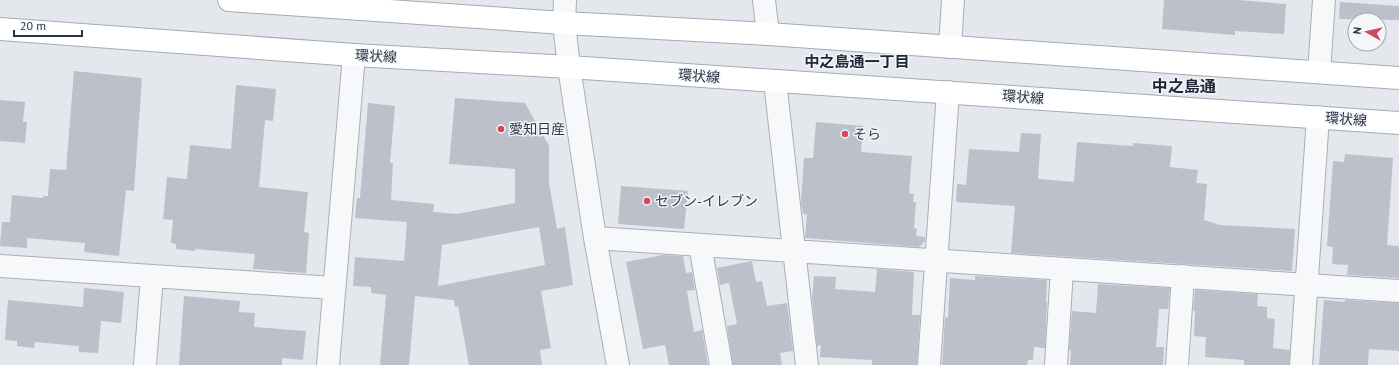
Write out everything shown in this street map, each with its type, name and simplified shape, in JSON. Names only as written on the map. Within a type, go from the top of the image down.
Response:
[{"type":"main road","points":[[229,0],[564,23],[768,34],[1399,78]]},
{"type":"main road","name":"環状線","points":[[0,30],[354,55],[569,67],[1399,123]]},
{"type":"street","points":[[565,0],[564,23],[569,67],[595,238],[618,365]]},
{"type":"street","points":[[764,0],[768,34]]},
{"type":"street","points":[[950,47],[953,0]]},
{"type":"street","points":[[1319,72],[1324,0]]},
{"type":"street","points":[[328,365],[354,55]]},
{"type":"street","points":[[775,81],[807,365]]},
{"type":"street","points":[[929,365],[948,92]]},
{"type":"street","points":[[1301,365],[1318,117]]},
{"type":"street","points":[[595,238],[1399,291]]},
{"type":"street","points":[[700,245],[721,365]]},
{"type":"street","points":[[0,266],[334,288]]},
{"type":"street","points":[[1056,365],[1062,269]]},
{"type":"street","points":[[145,365],[152,276]]},
{"type":"street","points":[[1177,365],[1183,276]]},
{"type":"building","points":[[1164,0],[1238,0],[1286,4],[1284,34],[1235,31],[1235,35],[1162,29]]},
{"type":"building","points":[[1340,2],[1399,6],[1399,20],[1387,20],[1387,12],[1347,12],[1347,19],[1339,19]]},
{"type":"building","points":[[74,71],[142,78],[134,191],[126,190],[119,256],[84,252],[85,243],[27,238],[27,248],[0,246],[2,222],[10,222],[12,195],[43,198],[43,196],[48,196],[50,169],[66,170]]},
{"type":"building","points":[[236,85],[276,89],[273,121],[265,120],[259,187],[308,192],[304,232],[309,233],[306,273],[253,269],[255,254],[195,249],[195,251],[176,249],[176,244],[171,243],[173,220],[163,219],[167,177],[187,179],[190,145],[231,149]]},
{"type":"building","points":[[455,98],[525,103],[549,146],[549,183],[557,229],[565,227],[573,285],[541,291],[551,348],[540,350],[542,365],[469,365],[458,306],[455,307],[454,300],[415,296],[409,365],[380,365],[386,295],[371,293],[371,287],[353,286],[355,257],[404,261],[407,222],[355,218],[357,198],[360,198],[368,103],[395,106],[390,163],[393,163],[391,200],[434,204],[433,212],[457,214],[515,203],[515,169],[449,164]],"holes":[[[539,227],[545,265],[438,286],[442,245]]]},
{"type":"building","points":[[0,100],[25,102],[23,122],[27,122],[25,143],[0,141]]},
{"type":"building","points":[[816,122],[863,126],[861,152],[912,156],[909,193],[914,194],[913,202],[916,202],[914,228],[917,229],[916,236],[925,237],[925,241],[919,247],[805,238],[807,215],[803,214],[801,202],[804,158],[813,158]]},
{"type":"building","points":[[1021,133],[1041,134],[1038,179],[1074,182],[1077,142],[1133,146],[1133,143],[1172,146],[1170,167],[1198,170],[1196,183],[1207,184],[1204,220],[1220,225],[1295,229],[1292,271],[1011,253],[1015,206],[956,202],[957,184],[966,185],[969,149],[1019,152]]},
{"type":"building","points":[[1345,154],[1393,158],[1387,245],[1399,246],[1399,278],[1347,275],[1348,265],[1332,264],[1333,247],[1327,246],[1333,161],[1344,162]]},
{"type":"building","points":[[621,186],[688,191],[684,229],[618,224]]},
{"type":"building","points":[[663,255],[683,256],[686,273],[692,272],[695,290],[687,291],[694,332],[702,330],[708,365],[669,365],[665,345],[643,349],[626,262]]},
{"type":"building","points":[[752,261],[756,282],[762,281],[767,306],[787,303],[793,351],[780,353],[782,365],[733,365],[727,326],[737,324],[729,283],[720,285],[717,268]]},
{"type":"building","points":[[877,269],[914,272],[912,315],[920,315],[917,365],[872,365],[872,360],[820,357],[821,345],[817,346],[812,298],[814,276],[836,277],[835,289],[875,292]]},
{"type":"building","points":[[975,276],[1047,280],[1045,348],[1034,347],[1033,360],[1028,360],[1027,365],[942,365],[945,317],[948,318],[950,278],[975,280]]},
{"type":"building","points":[[1098,284],[1170,288],[1168,309],[1159,309],[1156,347],[1164,347],[1163,365],[1070,365],[1071,350],[1069,350],[1072,311],[1096,313]]},
{"type":"building","points":[[84,288],[124,292],[121,323],[101,321],[98,353],[79,352],[79,346],[35,342],[34,348],[17,346],[17,341],[5,340],[8,300],[83,307]]},
{"type":"building","points":[[1195,290],[1258,294],[1257,306],[1267,307],[1267,318],[1275,319],[1273,348],[1290,350],[1289,365],[1244,365],[1244,360],[1205,357],[1206,337],[1194,336],[1195,311],[1193,311]]},
{"type":"building","points":[[184,296],[240,301],[239,312],[255,313],[254,327],[306,331],[303,360],[282,358],[282,365],[179,365]]},
{"type":"building","points":[[1324,300],[1399,303],[1399,351],[1369,349],[1368,365],[1319,365]]},
{"type":"place","name":"愛知日産","points":[[501,129]]},
{"type":"place","name":"そら","points":[[845,134]]},
{"type":"place","name":"セブン-イレブン","points":[[647,201]]},
{"type":"district","name":"中之島通一丁目","points":[[857,62]]},
{"type":"district","name":"中之島通","points":[[1184,86]]}]
